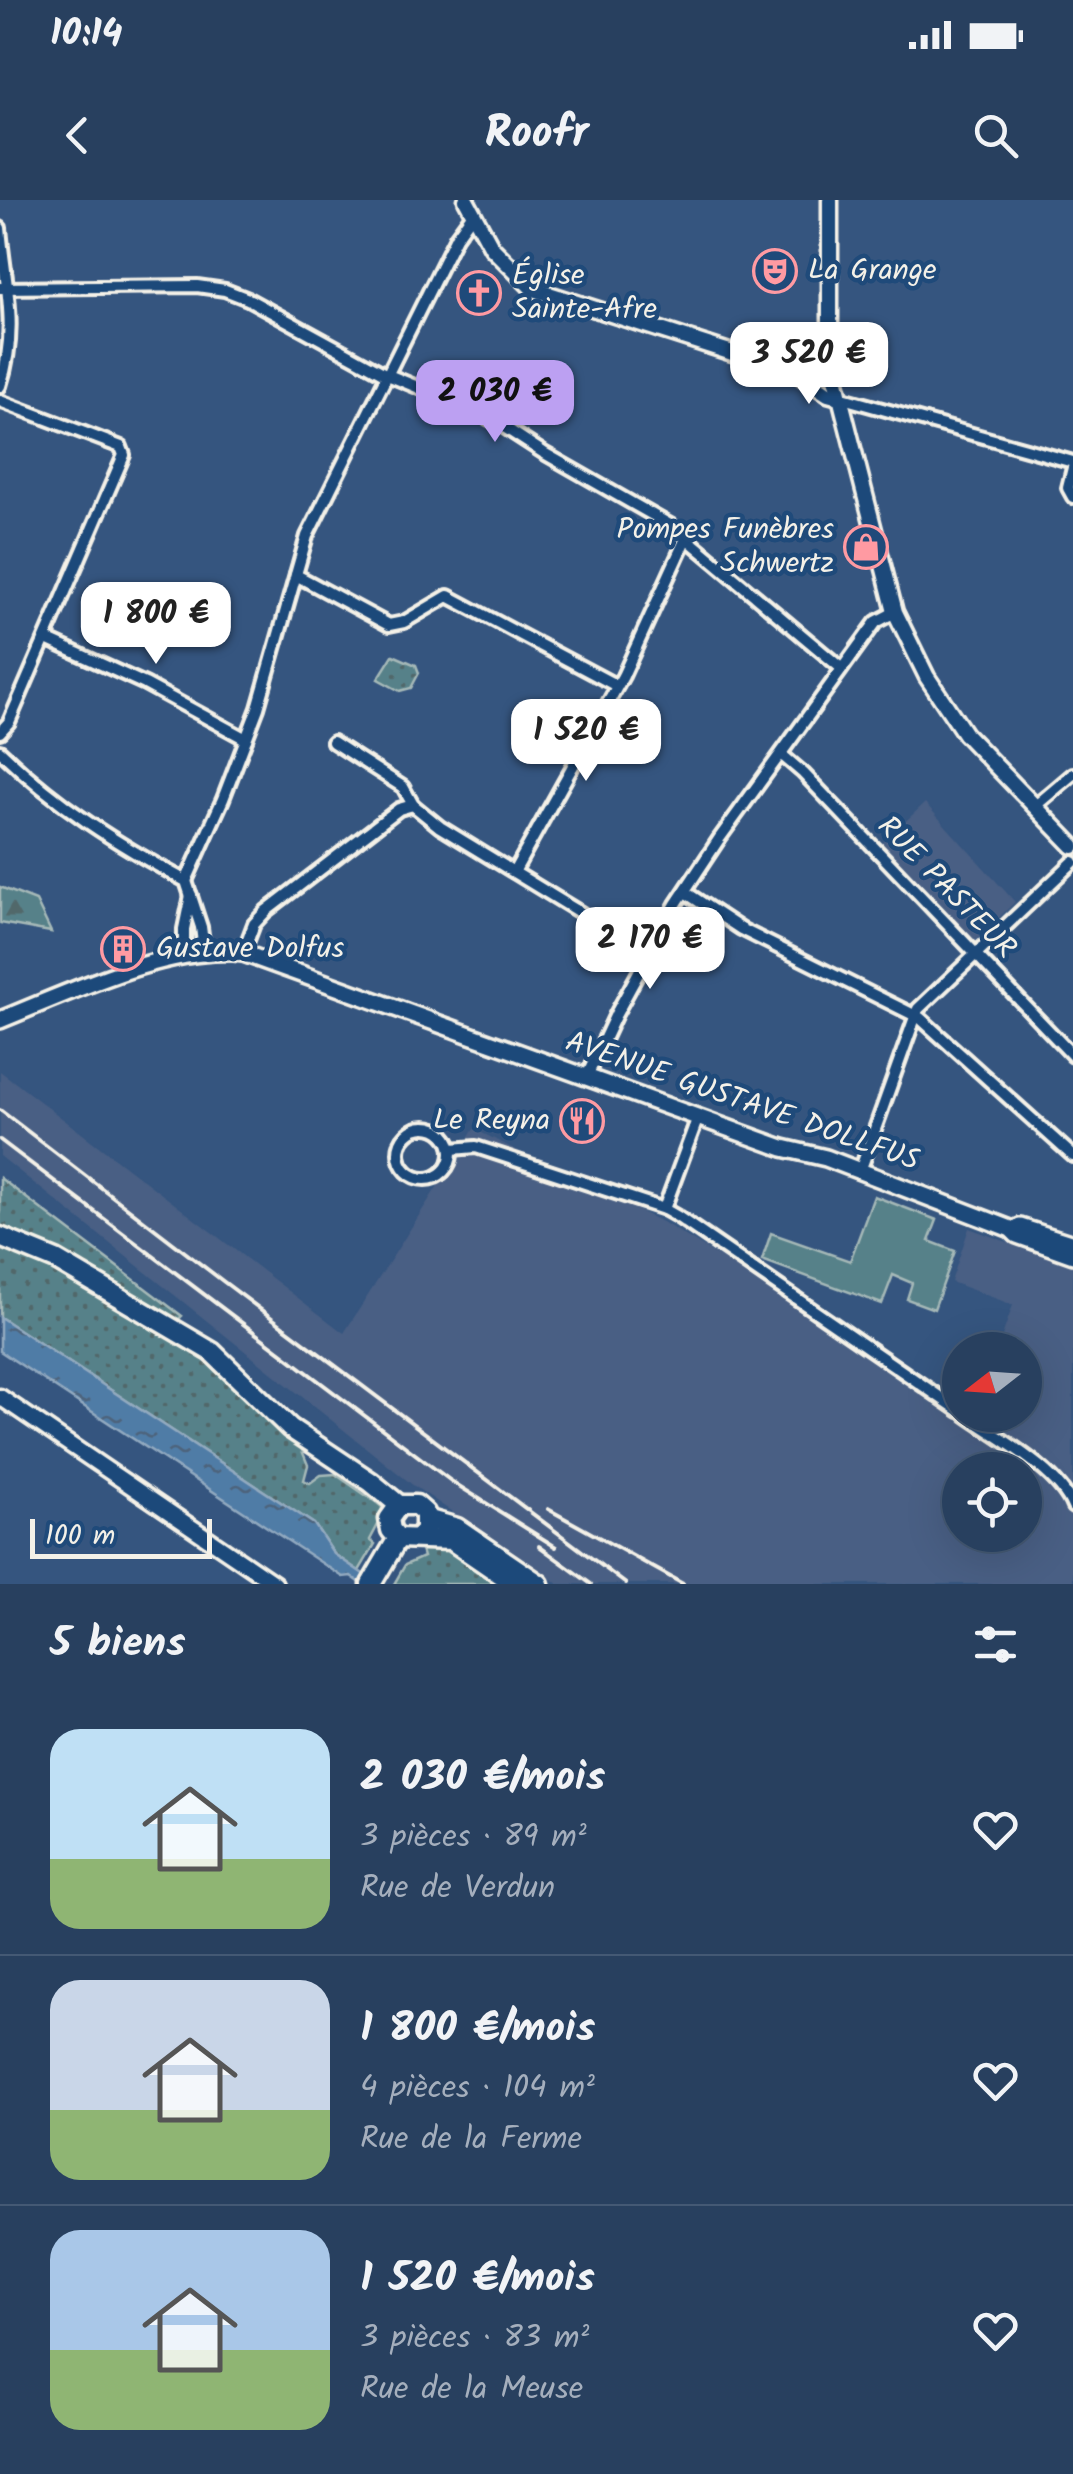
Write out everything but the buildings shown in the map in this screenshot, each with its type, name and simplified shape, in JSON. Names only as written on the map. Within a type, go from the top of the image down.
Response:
[{"type":"main road","name":"AVENUE GUSTAVE DOLLFUS","points":[[0,1020],[184,954],[204,950],[243,952],[698,1117],[860,1171],[1012,1229],[1017,1236],[1046,1245],[1072,1244]]},
{"type":"main road","name":"AVENUE GUSTAVE DOLLFUS","points":[[1012,1229],[1019,1227],[1072,1244]]},
{"type":"main road","points":[[0,1237],[56,1260],[212,1352],[290,1428],[372,1482],[399,1505],[416,1505],[426,1518],[457,1528],[539,1584]]},
{"type":"main road","points":[[399,1505],[389,1519],[391,1530],[408,1538],[451,1540],[515,1584]]},
{"type":"main road","points":[[372,1581],[408,1538],[425,1530],[426,1518]]},
{"type":"street","points":[[466,200],[484,238],[526,284],[545,295],[591,306],[798,374],[828,394],[1073,465],[1068,488],[1073,497]]},
{"type":"street","points":[[830,200],[830,358],[895,612],[926,677],[951,714],[978,749],[1073,846]]},
{"type":"street","points":[[186,881],[258,708],[307,536],[456,238],[472,215]]},
{"type":"street","points":[[0,228],[11,346],[0,386]]},
{"type":"street","points":[[4,288],[159,285],[225,290],[248,298],[389,375],[501,424],[672,526],[841,668]]},
{"type":"street","points":[[798,374],[817,370],[830,358]]},
{"type":"street","points":[[0,401],[121,447],[124,455],[9,722],[0,732]]},
{"type":"street","points":[[514,872],[617,686],[686,538]]},
{"type":"street","points":[[296,576],[389,625],[404,622],[448,596],[617,686]]},
{"type":"street","points":[[588,1076],[648,954],[719,839],[876,622],[895,612]]},
{"type":"street","points":[[46,639],[146,684],[246,739]]},
{"type":"street","points":[[333,742],[403,787],[413,805],[440,827],[648,954]]},
{"type":"street","points":[[0,751],[52,797],[136,856],[186,881],[204,950]]},
{"type":"street","name":"RUE PASTEUR","points":[[782,755],[1073,1056]]},
{"type":"street","points":[[1034,807],[1073,774]]},
{"type":"street","points":[[243,952],[254,924],[266,911],[388,818],[413,805]]},
{"type":"street","points":[[860,1171],[918,1009],[1073,862]]},
{"type":"street","points":[[685,892],[741,929],[915,1016],[1073,1156]]},
{"type":"street","points":[[184,954],[191,894]]},
{"type":"street","points":[[664,1210],[698,1117]]},
{"type":"street","points":[[424,1127],[439,1130],[452,1149],[447,1169],[430,1180],[410,1175],[399,1158],[404,1138],[424,1127]]},
{"type":"street","points":[[452,1149],[476,1146],[664,1210],[942,1399]]},
{"type":"street","points":[[0,1397],[272,1583]]},
{"type":"street","points":[[990,1432],[1043,1470],[1068,1496],[1073,1507]]},
{"type":"shaded area","points":[[925,803],[1015,902],[974,942],[881,844]]},
{"type":"shaded area","points":[[0,1071],[344,1333],[474,1129],[666,1224],[942,1393],[942,1432],[1042,1432],[1042,1332],[1003,1332],[1013,1305],[951,1282],[969,1228],[1073,1266],[1073,1584],[558,1584],[414,1486],[0,1156]]},
{"type":"green space","points":[[393,655],[416,665],[419,673],[411,688],[400,691],[378,679]]},
{"type":"green space","points":[[0,887],[36,901],[51,932],[0,923]]},
{"type":"green space","points":[[0,1178],[182,1316],[177,1321],[29,1238],[0,1228]]},
{"type":"green space","points":[[874,1196],[937,1220],[929,1241],[955,1251],[934,1309],[907,1299],[912,1283],[893,1275],[882,1304],[762,1260],[771,1233],[850,1261]]},
{"type":"green space","points":[[0,1243],[32,1255],[208,1358],[301,1448],[308,1465],[304,1480],[310,1483],[321,1475],[335,1474],[382,1507],[370,1540],[375,1544],[359,1571],[334,1554],[314,1524],[0,1317]]},
{"type":"green space","points":[[446,1544],[507,1584],[394,1584],[405,1565],[423,1557],[420,1547]]},
{"type":"water","points":[[0,1317],[314,1524],[334,1554],[378,1584],[362,1584],[351,1576],[343,1577],[0,1351]]},
{"type":"railway","points":[[0,1110],[626,1584]]},
{"type":"railway","points":[[0,1140],[451,1481],[556,1547]]},
{"type":"railway","points":[[548,1509],[683,1584]]},
{"type":"railway","points":[[539,1546],[591,1584]]},
{"type":"place","name":"La Grange","points":[[775,271]]},
{"type":"place","name":"Église Sainte-Afre","points":[[479,293]]},
{"type":"place","name":"Pompes Funèbres Schwertz","points":[[866,547]]},
{"type":"place","name":"Gustave Dolfus","points":[[123,949]]},
{"type":"place","name":"Le Reyna","points":[[582,1121]]}]
